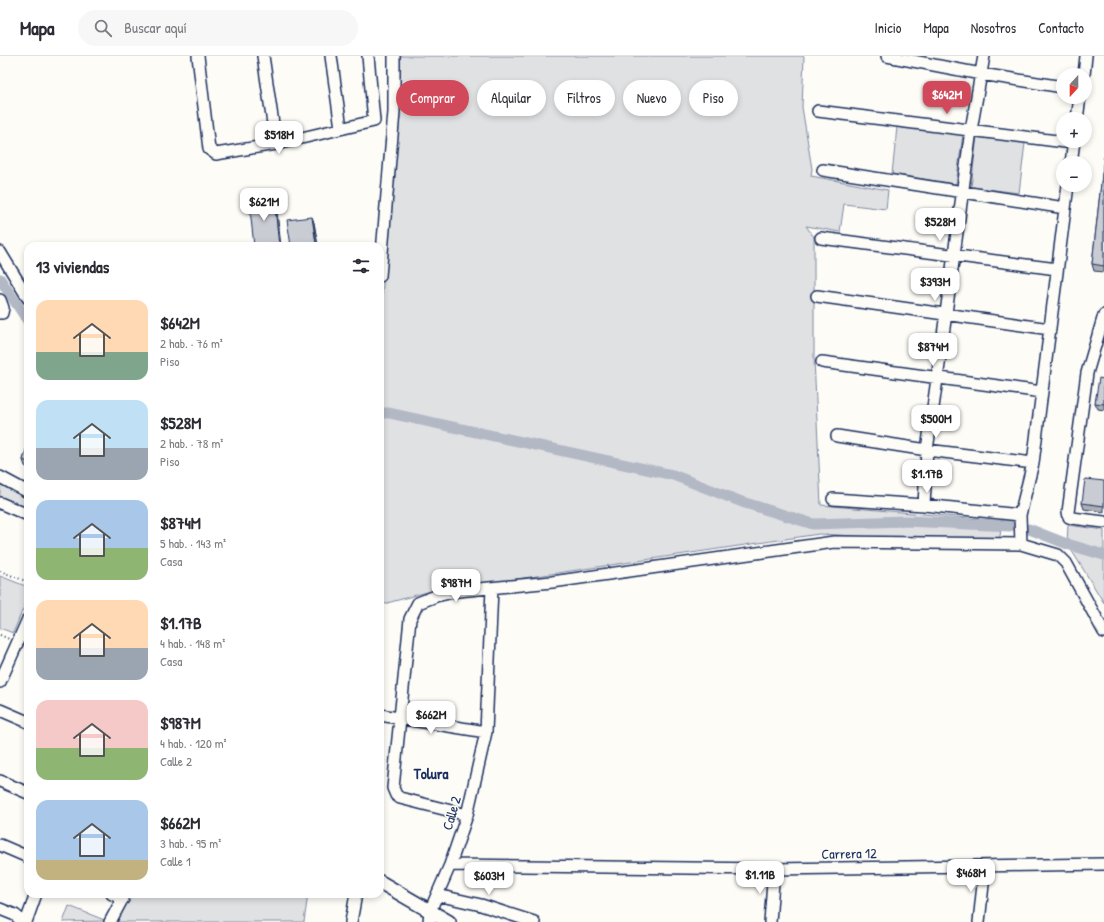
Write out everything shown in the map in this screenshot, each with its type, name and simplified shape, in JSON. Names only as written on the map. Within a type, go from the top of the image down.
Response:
[{"type":"street","points":[[198,56],[209,149],[216,154],[276,144],[374,120],[368,56]]},
{"type":"street","points":[[263,56],[276,144]]},
{"type":"street","points":[[331,56],[341,128]]},
{"type":"street","points":[[383,242],[394,112],[394,56]]},
{"type":"street","points":[[887,56],[922,59],[981,74],[1056,86]]},
{"type":"street","points":[[924,505],[927,450],[936,379],[971,130],[984,56]]},
{"type":"street","points":[[1085,68],[1086,56]]},
{"type":"street","points":[[818,111],[1056,140]]},
{"type":"street","points":[[823,170],[1065,208]]},
{"type":"street","points":[[1021,544],[1020,515],[1033,462],[1067,192]]},
{"type":"street","points":[[821,238],[1057,269]]},
{"type":"street","points":[[0,252],[24,291]]},
{"type":"street","points":[[817,296],[945,316],[1050,329]]},
{"type":"street","points":[[0,300],[3,308],[2,313],[0,313]]},
{"type":"street","points":[[1104,315],[1087,373],[1068,512],[1069,517],[1072,518],[1104,522]]},
{"type":"street","points":[[822,362],[936,379],[1042,392]]},
{"type":"street","points":[[837,436],[927,450],[1033,462]]},
{"type":"street","points":[[0,477],[24,490]]},
{"type":"street","points":[[833,499],[924,505],[1020,515]]},
{"type":"street","points":[[0,503],[24,512]]},
{"type":"street","points":[[467,815],[400,798],[393,788],[410,619],[418,603],[436,596],[458,591],[552,582],[834,542],[1021,544],[1058,555],[1066,564],[1104,632]]},
{"type":"street","name":"Calle 2","points":[[429,916],[450,865],[467,815],[486,732],[492,588]]},
{"type":"street","points":[[0,682],[24,628]]},
{"type":"street","points":[[0,710],[24,720]]},
{"type":"street","points":[[384,716],[486,732]]},
{"type":"street","points":[[0,781],[24,791]]},
{"type":"street","points":[[0,845],[24,855]]},
{"type":"street","name":"Carrera 12","points":[[450,865],[774,869],[1104,864]]},
{"type":"street","points":[[980,922],[985,866]]},
{"type":"street","points":[[770,922],[774,869]]},
{"type":"street","points":[[384,885],[429,916],[449,922]]},
{"type":"street","points":[[437,895],[481,905],[534,922]]},
{"type":"street","points":[[0,909],[15,915],[25,922],[34,898]]},
{"type":"street","points":[[110,922],[123,898]]},
{"type":"street","points":[[351,922],[355,898]]},
{"type":"path","points":[[0,571],[24,580]]},
{"type":"shaded area","points":[[399,56],[804,56],[802,107],[812,169],[811,176],[888,190],[886,209],[844,204],[840,232],[806,226],[814,237],[814,359],[821,505],[1002,521],[999,544],[819,534],[510,580],[449,586],[384,604],[384,274],[399,116],[469,116],[469,80],[399,80]]},
{"type":"shaded area","points":[[897,127],[963,134],[956,184],[892,174]]},
{"type":"shaded area","points":[[977,136],[1025,143],[1019,193],[971,187]]},
{"type":"shaded area","points":[[0,480],[24,493],[24,509],[0,500]]},
{"type":"shaded area","points":[[1068,525],[1104,530],[1104,603],[1067,543]]},
{"type":"shaded area","points":[[0,576],[24,585],[24,607],[13,633],[0,628]]},
{"type":"shaded area","points":[[124,898],[307,898],[304,922],[113,922]]},
{"type":"shaded area","points":[[69,906],[107,921],[63,922]]},
{"type":"building","points":[[1104,157],[1104,266],[1092,264]]},
{"type":"building","points":[[274,197],[279,242],[254,242],[249,200]]},
{"type":"building","points":[[312,217],[316,242],[290,242],[287,220]]},
{"type":"building","points":[[1099,378],[1104,379],[1104,404],[1095,403]]},
{"type":"building","points":[[1085,479],[1104,481],[1104,506],[1082,503]]},
{"type":"waterway","points":[[0,279],[24,315]]},
{"type":"waterway","points":[[384,413],[673,475],[742,502],[813,524],[906,521],[1010,526]]},
{"type":"waterway","points":[[1029,529],[1067,544],[1104,555]]},
{"type":"district","name":"Tolura","points":[[431,773]]}]
